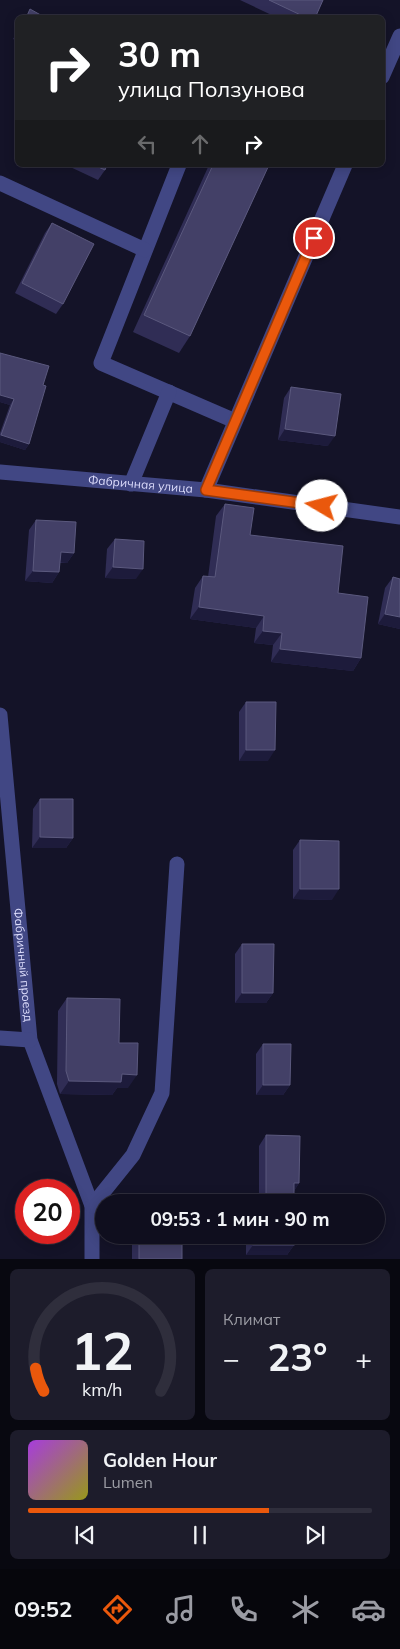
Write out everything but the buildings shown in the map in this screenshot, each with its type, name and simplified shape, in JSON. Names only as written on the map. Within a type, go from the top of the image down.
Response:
[{"type":"street","points":[[385,70],[400,36]]},
{"type":"street","points":[[178,167],[101,363],[236,421]]},
{"type":"street","points":[[206,490],[344,167]]},
{"type":"street","points":[[0,183],[146,250]]},
{"type":"street","points":[[131,484],[169,392]]},
{"type":"street","name":"Фабричная улица","points":[[0,472],[206,490],[400,517]]},
{"type":"street","name":"Фабричный проезд","points":[[0,715],[30,1040],[92,1206]]},
{"type":"street","points":[[92,1259],[92,1206],[133,1155],[162,1093],[177,864]]},
{"type":"street","points":[[0,1038],[30,1040]]},
{"type":"route","points":[[314,238],[206,490],[322,506]]}]
